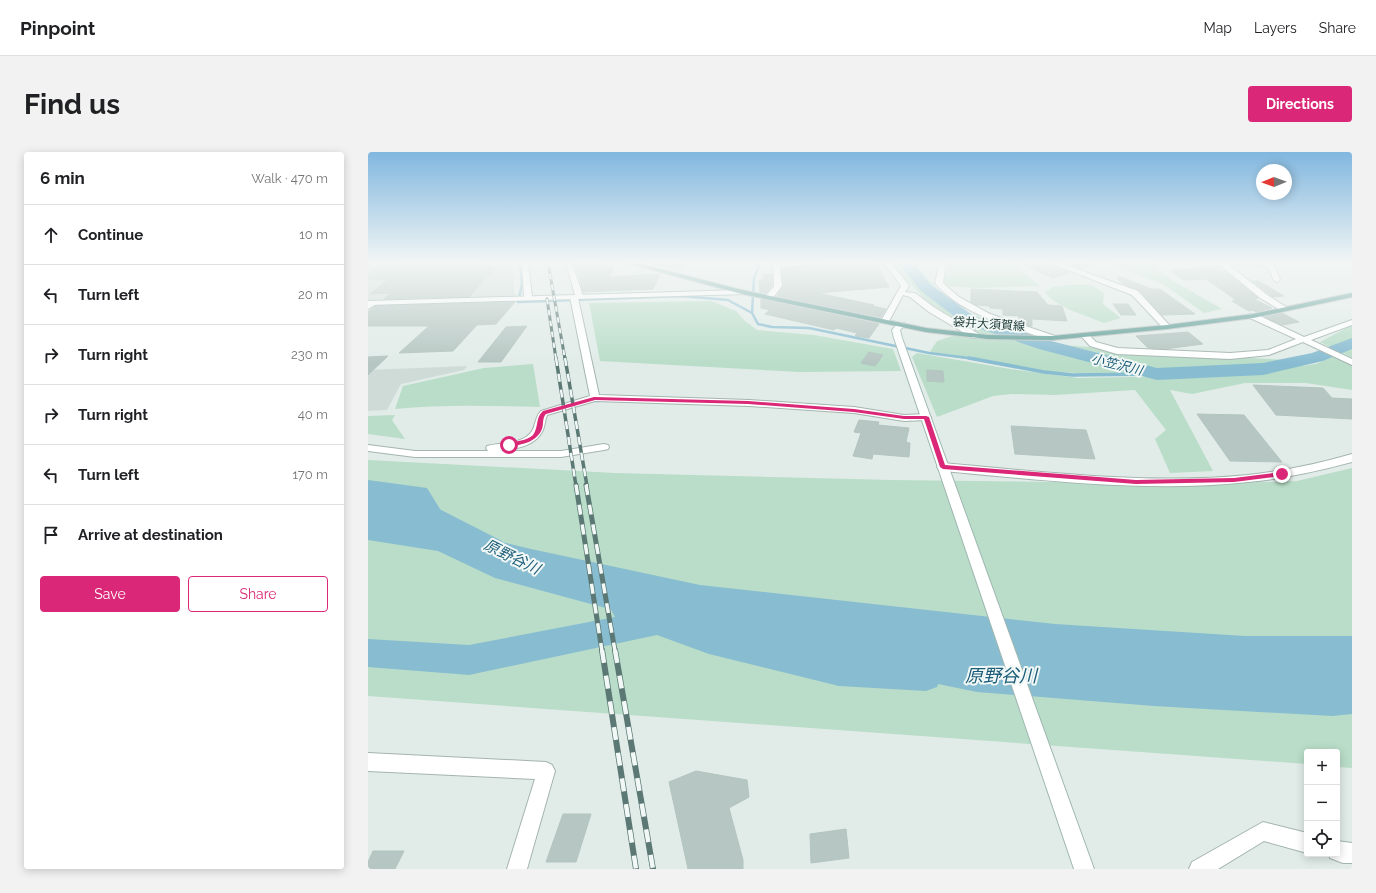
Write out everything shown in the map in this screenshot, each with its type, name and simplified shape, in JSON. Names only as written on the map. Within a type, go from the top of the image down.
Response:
[{"type":"main road","name":"袋井大須賀線","points":[[769,297],[926,330],[988,337],[1040,339],[1085,336],[1253,316],[1345,296]]},
{"type":"street","points":[[370,304],[566,296]]},
{"type":"street","points":[[577,296],[594,398]]},
{"type":"street","points":[[885,321],[900,296]]},
{"type":"street","points":[[914,296],[932,310],[976,336]]},
{"type":"street","points":[[953,296],[987,316],[1052,338]]},
{"type":"street","points":[[1139,296],[1157,318],[1167,327]]},
{"type":"street","points":[[1264,296],[1285,309]]},
{"type":"street","points":[[1253,316],[1349,360]]},
{"type":"street","points":[[1085,336],[1093,344],[1117,351],[1230,356],[1269,352],[1352,322]]},
{"type":"street","points":[[901,325],[896,330],[898,338],[1084,869]]},
{"type":"street","points":[[448,454],[525,442],[534,437],[539,429],[541,416],[544,413],[594,398],[748,403],[854,410],[904,418],[926,417]]},
{"type":"street","points":[[368,448],[415,454],[561,454],[604,447]]},
{"type":"street","points":[[944,471],[1136,482],[1234,480],[1325,466],[1352,458]]},
{"type":"street","points":[[368,762],[546,771],[517,869]]},
{"type":"street","points":[[1199,869],[1263,831],[1304,842]]},
{"type":"street","points":[[1340,852],[1352,853]]},
{"type":"shaded area","points":[[368,296],[498,296],[368,300]]},
{"type":"shaded area","points":[[467,366],[464,370],[401,384],[387,410],[368,411],[368,370]]},
{"type":"green space","points":[[922,296],[946,296],[968,313],[1059,345],[1300,361],[1223,370],[1115,374],[1044,372],[929,353],[937,341],[971,330]]},
{"type":"green space","points":[[1049,296],[1104,296],[1103,304],[1121,318],[1104,323],[1070,310]]},
{"type":"green space","points":[[1181,296],[1200,296],[1222,309],[1204,313]]},
{"type":"green space","points":[[711,301],[736,311],[745,321],[757,330],[814,335],[893,349],[901,371],[799,372],[600,361],[589,303]]},
{"type":"green space","points":[[1352,325],[1352,358],[1320,342]]},
{"type":"green space","points":[[917,353],[1010,369],[1078,378],[1237,375],[1316,364],[1335,356],[1352,365],[1352,390],[1306,383],[1245,383],[1192,394],[1170,390],[1213,471],[1170,473],[1155,439],[1166,430],[1135,390],[1055,395],[1012,394],[993,396],[937,417],[912,357]]},
{"type":"green space","points":[[533,364],[540,407],[449,406],[395,409],[403,386],[484,368]]},
{"type":"green space","points":[[395,415],[392,420],[405,439],[368,434],[368,416]]},
{"type":"green space","points":[[368,460],[615,473],[892,480],[1210,484],[1297,481],[1352,468],[1352,768],[1340,767],[1340,749],[1304,749],[1304,764],[368,696]]},
{"type":"water","points":[[368,480],[427,488],[453,530],[531,549],[700,585],[1055,624],[1245,636],[1352,636],[1352,714],[1332,716],[1154,706],[977,692],[787,653],[657,622],[495,578],[438,551],[368,540]]},
{"type":"building","points":[[387,296],[469,296],[469,297],[384,299]]},
{"type":"building","points":[[779,296],[834,296],[886,309],[881,317]]},
{"type":"building","points":[[971,296],[1041,296],[1048,305],[1062,306],[1067,321],[1032,319],[1032,326],[1029,326],[1019,322],[1019,316],[1003,315],[1003,309],[990,308],[989,306],[977,305],[971,302]]},
{"type":"building","points":[[1145,296],[1170,296],[1195,314],[1162,315]]},
{"type":"building","points":[[1231,296],[1256,296],[1258,298],[1254,299],[1272,308],[1256,312],[1253,310],[1249,311],[1232,301],[1236,300]]},
{"type":"building","points":[[761,299],[879,324],[869,338],[855,336],[857,333],[836,328],[834,330],[765,314],[770,310],[761,308]]},
{"type":"building","points":[[515,302],[496,324],[477,325],[453,351],[399,353],[429,326],[368,326],[368,312],[375,306]]},
{"type":"building","points":[[1113,304],[1128,304],[1136,315],[1121,315]]},
{"type":"building","points":[[1282,313],[1299,322],[1283,325],[1265,317]]},
{"type":"building","points":[[527,326],[501,362],[478,362],[506,327]]},
{"type":"building","points":[[1188,332],[1203,344],[1165,349],[1148,348],[1136,336]]},
{"type":"building","points":[[869,352],[883,355],[875,366],[861,363]]},
{"type":"building","points":[[388,356],[368,375],[368,357]]},
{"type":"building","points":[[927,370],[943,371],[944,382],[927,381]]},
{"type":"building","points":[[1253,385],[1323,388],[1332,398],[1352,399],[1352,419],[1276,415]]},
{"type":"building","points":[[1197,414],[1244,415],[1282,462],[1230,461]]},
{"type":"building","points":[[859,420],[879,422],[878,425],[909,428],[906,442],[910,443],[909,457],[873,454],[872,459],[853,456],[861,433],[854,432]]},
{"type":"building","points":[[1011,426],[1086,430],[1095,459],[1015,454]]},
{"type":"building","points":[[696,771],[747,780],[749,797],[729,808],[743,860],[743,869],[688,869],[669,782]]},
{"type":"building","points":[[563,814],[591,814],[576,862],[546,862]]},
{"type":"building","points":[[846,829],[849,858],[811,863],[810,834]]},
{"type":"building","points":[[373,851],[404,851],[395,869],[368,869],[368,862]]},
{"type":"waterway","points":[[519,296],[518,302],[669,296]]},
{"type":"waterway","points":[[686,296],[728,300],[752,313]]},
{"type":"waterway","points":[[752,313],[753,296]]},
{"type":"waterway","name":"小笠沢川","points":[[938,296],[969,320],[1045,345],[1157,374],[1263,369],[1317,357],[1352,343]]},
{"type":"waterway","points":[[752,313],[758,324],[772,327],[809,328],[929,353],[971,358]]},
{"type":"waterway","points":[[971,358],[976,359]]},
{"type":"waterway","points":[[971,358],[1044,372],[1072,375],[1157,374]]},
{"type":"waterway","name":"原野谷川","points":[[368,495],[395,497],[493,548]]},
{"type":"waterway","name":"原野谷川","points":[[625,608],[657,622]]},
{"type":"waterway","name":"原野谷川","points":[[368,653],[469,660],[657,622]]},
{"type":"waterway","name":"原野谷川","points":[[657,622],[709,640],[839,671],[926,676]]},
{"type":"railway","points":[[554,296],[565,359]]},
{"type":"railway","points":[[547,299],[556,359]]},
{"type":"railway","points":[[556,358],[576,486]]},
{"type":"railway","points":[[565,358],[587,486]]},
{"type":"railway","points":[[576,485],[602,651]]},
{"type":"railway","points":[[586,485],[615,651]]},
{"type":"railway","points":[[602,650],[636,869]]},
{"type":"railway","points":[[615,650],[653,869]]},
{"type":"route","points":[[509,445],[525,442],[534,437],[539,429],[541,416],[544,413],[594,398],[748,403],[854,410],[904,418],[926,417],[943,467],[1136,482],[1234,480],[1282,474]]}]
